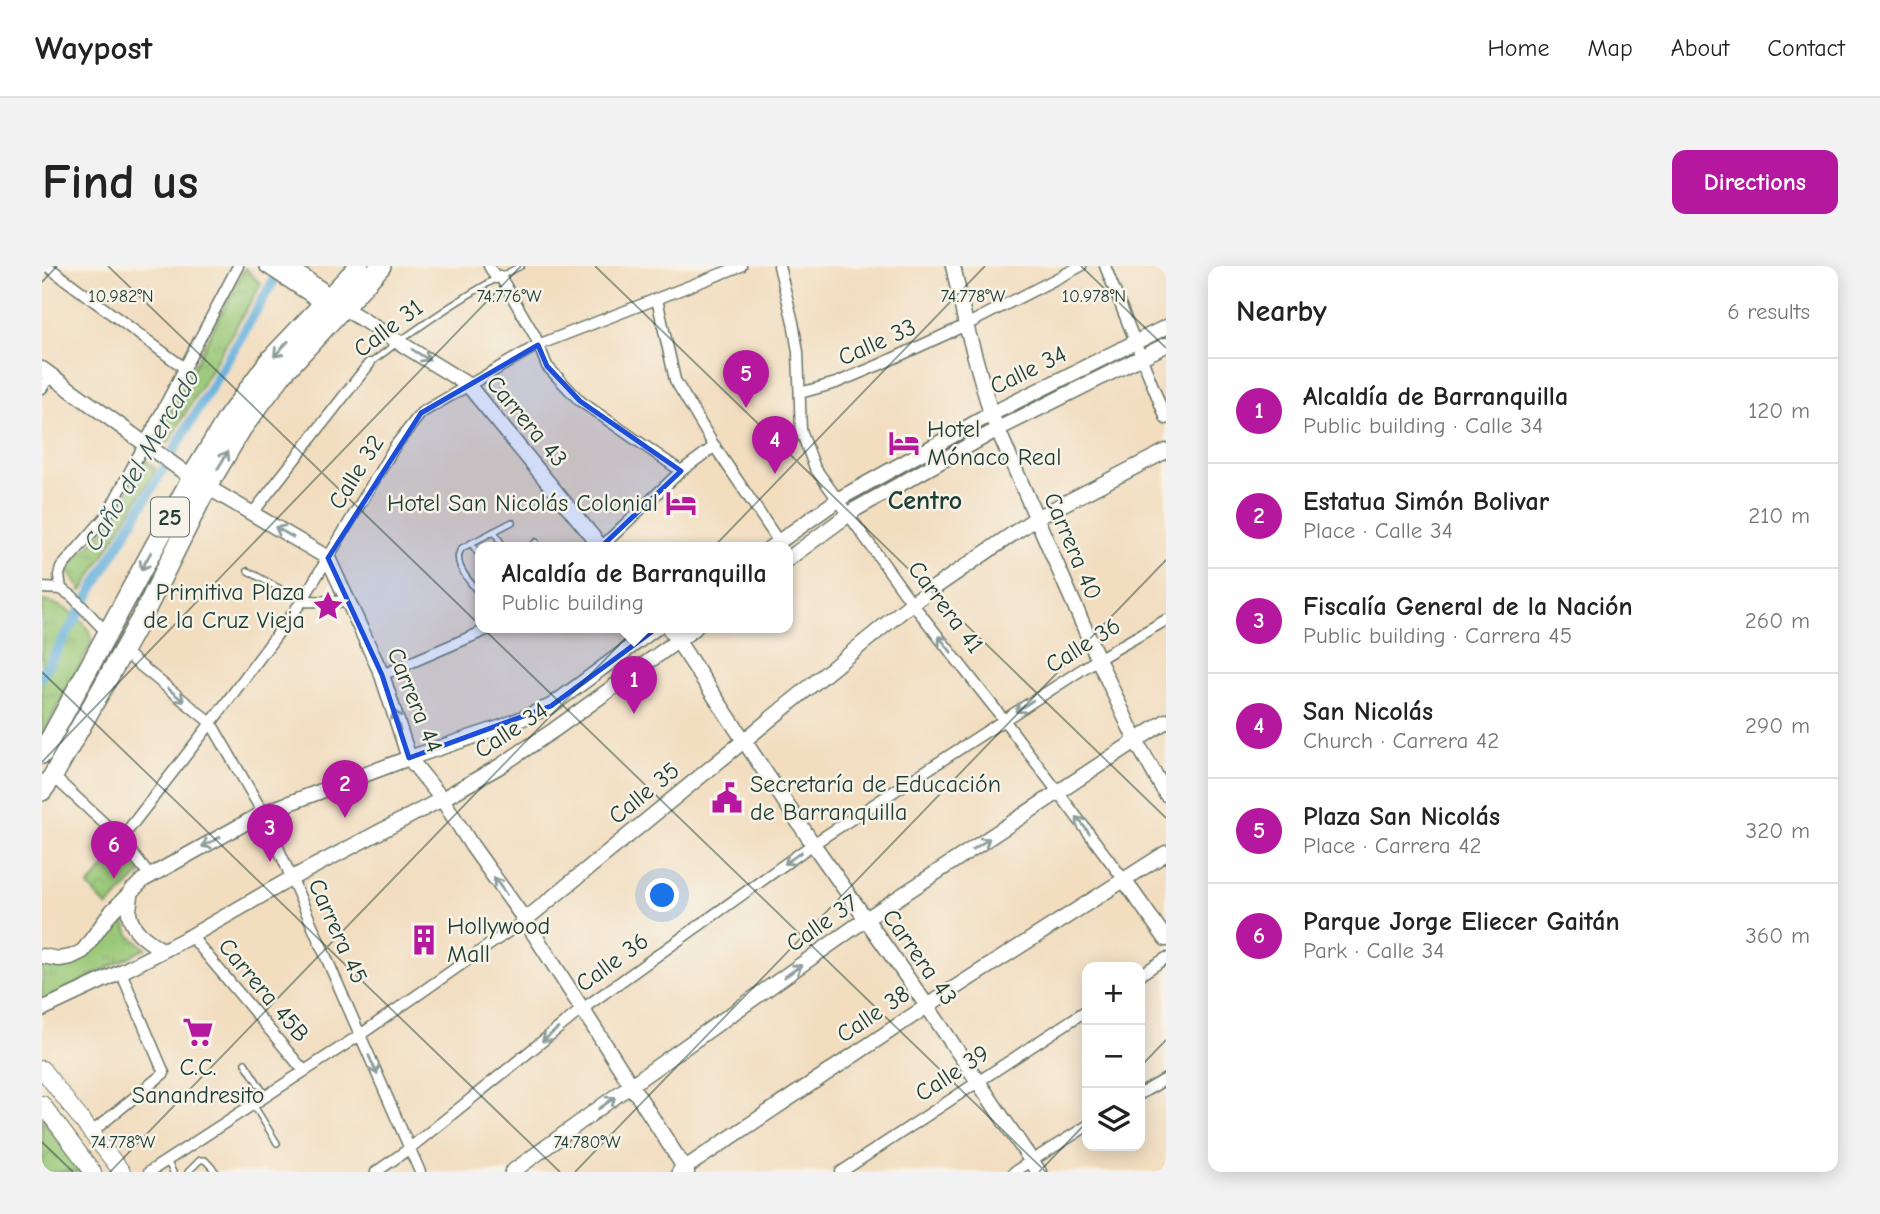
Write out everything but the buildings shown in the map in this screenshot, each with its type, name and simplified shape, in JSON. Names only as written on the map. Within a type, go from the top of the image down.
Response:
[{"type":"highway","name":"25","points":[[42,754],[193,478],[242,428],[335,303],[359,266]]},
{"type":"highway","name":"25","points":[[335,303],[381,266]]},
{"type":"highway","name":"25","points":[[48,784],[124,651],[193,478]]},
{"type":"main road","points":[[42,1069],[92,1132],[119,1172]]},
{"type":"main road","points":[[42,1104],[93,1172]]},
{"type":"street","points":[[47,266],[183,367]]},
{"type":"street","points":[[61,589],[61,568],[107,515],[238,266]]},
{"type":"street","name":"Carrera 43","points":[[288,266],[314,297],[335,303],[468,384],[597,542]]},
{"type":"street","points":[[489,266],[535,336],[547,366],[580,401],[681,471]]},
{"type":"street","name":"Calle 32","points":[[121,839],[302,601],[395,446],[421,413],[538,345],[741,266]]},
{"type":"street","name":"Carrera 41","points":[[779,266],[798,352],[801,431],[815,468],[912,603],[1004,720],[1166,939]]},
{"type":"street","name":"Carrera 40","points":[[953,266],[991,414],[1098,659],[1136,741],[1166,794]]},
{"type":"street","name":"Calle 33","points":[[800,393],[836,383],[967,325],[1082,266]]},
{"type":"street","points":[[1105,266],[1166,419]]},
{"type":"street","name":"Carrera 43","points":[[268,267],[298,280]]},
{"type":"street","points":[[657,299],[676,380],[773,542]]},
{"type":"street","name":"Calle 34","points":[[779,542],[839,499],[991,414],[1166,327]]},
{"type":"street","name":"Calle 34","points":[[793,555],[849,513],[998,429],[1166,345]]},
{"type":"street","name":"Calle 31","points":[[252,514],[369,364]]},
{"type":"street","points":[[45,377],[193,478],[328,558]]},
{"type":"street","points":[[606,542],[681,471],[715,446]]},
{"type":"street","name":"Calle 35","points":[[149,1172],[360,1035],[525,920],[912,603],[1037,517],[1166,451]]},
{"type":"street","name":"Carrera 44","points":[[328,558],[382,675],[409,758],[442,799],[525,920],[684,1171]]},
{"type":"street","name":"Carrera 45","points":[[42,588],[61,589],[72,596],[124,651],[211,723],[263,813],[420,1172]]},
{"type":"street","points":[[302,601],[348,602]]},
{"type":"street","name":"Calle 36","points":[[376,1172],[410,1148],[581,1010],[813,844],[1098,659],[1166,620]]},
{"type":"street","points":[[382,675],[479,633]]},
{"type":"street","name":"Calle 34","points":[[42,956],[59,959],[83,951],[112,911],[150,876],[263,813],[409,758],[502,727],[551,706],[649,633]]},
{"type":"street","name":"Carrera 43","points":[[672,633],[813,844],[1035,1166]]},
{"type":"street","name":"Calle 34","points":[[42,1009],[191,936],[292,878],[500,766],[689,633]]},
{"type":"street","name":"Calle 37","points":[[512,1172],[866,919],[1166,722]]},
{"type":"street","points":[[48,784],[121,839],[150,876]]},
{"type":"street","name":"Calle 38","points":[[684,1171],[927,1006],[1166,853]]},
{"type":"street","points":[[132,890],[129,913],[134,927],[162,950]]},
{"type":"street","name":"Carrera 45B","points":[[191,936],[304,1071]]},
{"type":"street","points":[[1145,972],[1166,958]]},
{"type":"street","points":[[92,1132],[164,1073],[121,972]]},
{"type":"street","name":"Calle 39","points":[[841,1172],[1082,1013]]},
{"type":"street","points":[[1145,1091],[1166,1079]]},
{"type":"street","points":[[1014,1172],[1035,1166],[1082,1130]]},
{"type":"lane","name":"Calle 31","points":[[369,364],[399,341],[498,277],[521,266]]},
{"type":"lane","points":[[475,587],[457,562],[458,554],[462,548],[512,522]]},
{"type":"lane","points":[[494,531],[500,542]]},
{"type":"lane","points":[[471,543],[475,549]]},
{"type":"lane","points":[[248,571],[302,601]]},
{"type":"lane","points":[[245,1063],[266,1096]]},
{"type":"lane","points":[[42,1077],[119,1172]]},
{"type":"lane","points":[[42,1095],[101,1172]]},
{"type":"lane","points":[[253,1104],[277,1143]]},
{"type":"lane","points":[[188,1172],[200,1160],[205,1160],[216,1172]]},
{"type":"lane","points":[[167,1161],[173,1172]]},
{"type":"highlighted area","points":[[538,345],[547,366],[580,401],[681,471],[601,547],[665,622],[551,706],[409,758],[382,675],[328,558],[421,413]]},
{"type":"green space","points":[[245,268],[261,284],[168,443],[158,435]]},
{"type":"green space","points":[[143,458],[156,469],[82,591],[67,569],[114,520]]},
{"type":"green space","points":[[42,601],[58,605],[82,621],[91,644],[42,736]]},
{"type":"green space","points":[[120,850],[141,873],[107,907],[88,886]]},
{"type":"green space","points":[[122,912],[129,935],[146,948],[42,1002],[42,964],[56,967],[79,961],[98,944]]},
{"type":"green space","points":[[42,1119],[81,1172],[42,1172]]},
{"type":"waterway","name":"Caño del Mercado","points":[[42,676],[281,268]]},
{"type":"place","name":"Plaza San Nicolás","points":[[746,408]]},
{"type":"place","name":"Hotel Mónaco Real","points":[[904,443]]},
{"type":"place","name":"San Nicolás","points":[[775,474]]},
{"type":"place","name":"Hotel San Nicolás Colonial","points":[[681,503]]},
{"type":"place","name":"Primitiva Plaza de la Cruz Vieja","points":[[328,606]]},
{"type":"place","name":"Alcaldía de Barranquilla","points":[[634,714]]},
{"type":"place","name":"Secretaría de Educación de Barranquilla","points":[[727,798]]},
{"type":"place","name":"Estatua Simón Bolivar","points":[[345,818]]},
{"type":"place","name":"Fiscalía General de la Nación","points":[[270,862]]},
{"type":"place","name":"Parque Jorge Eliecer Gaitán","points":[[114,879]]},
{"type":"place","name":"Hollywood Mall","points":[[424,940]]},
{"type":"place","name":"C.C. Sanandresito","points":[[198,1032]]},
{"type":"district","name":"Centro","points":[[925,501]]}]
